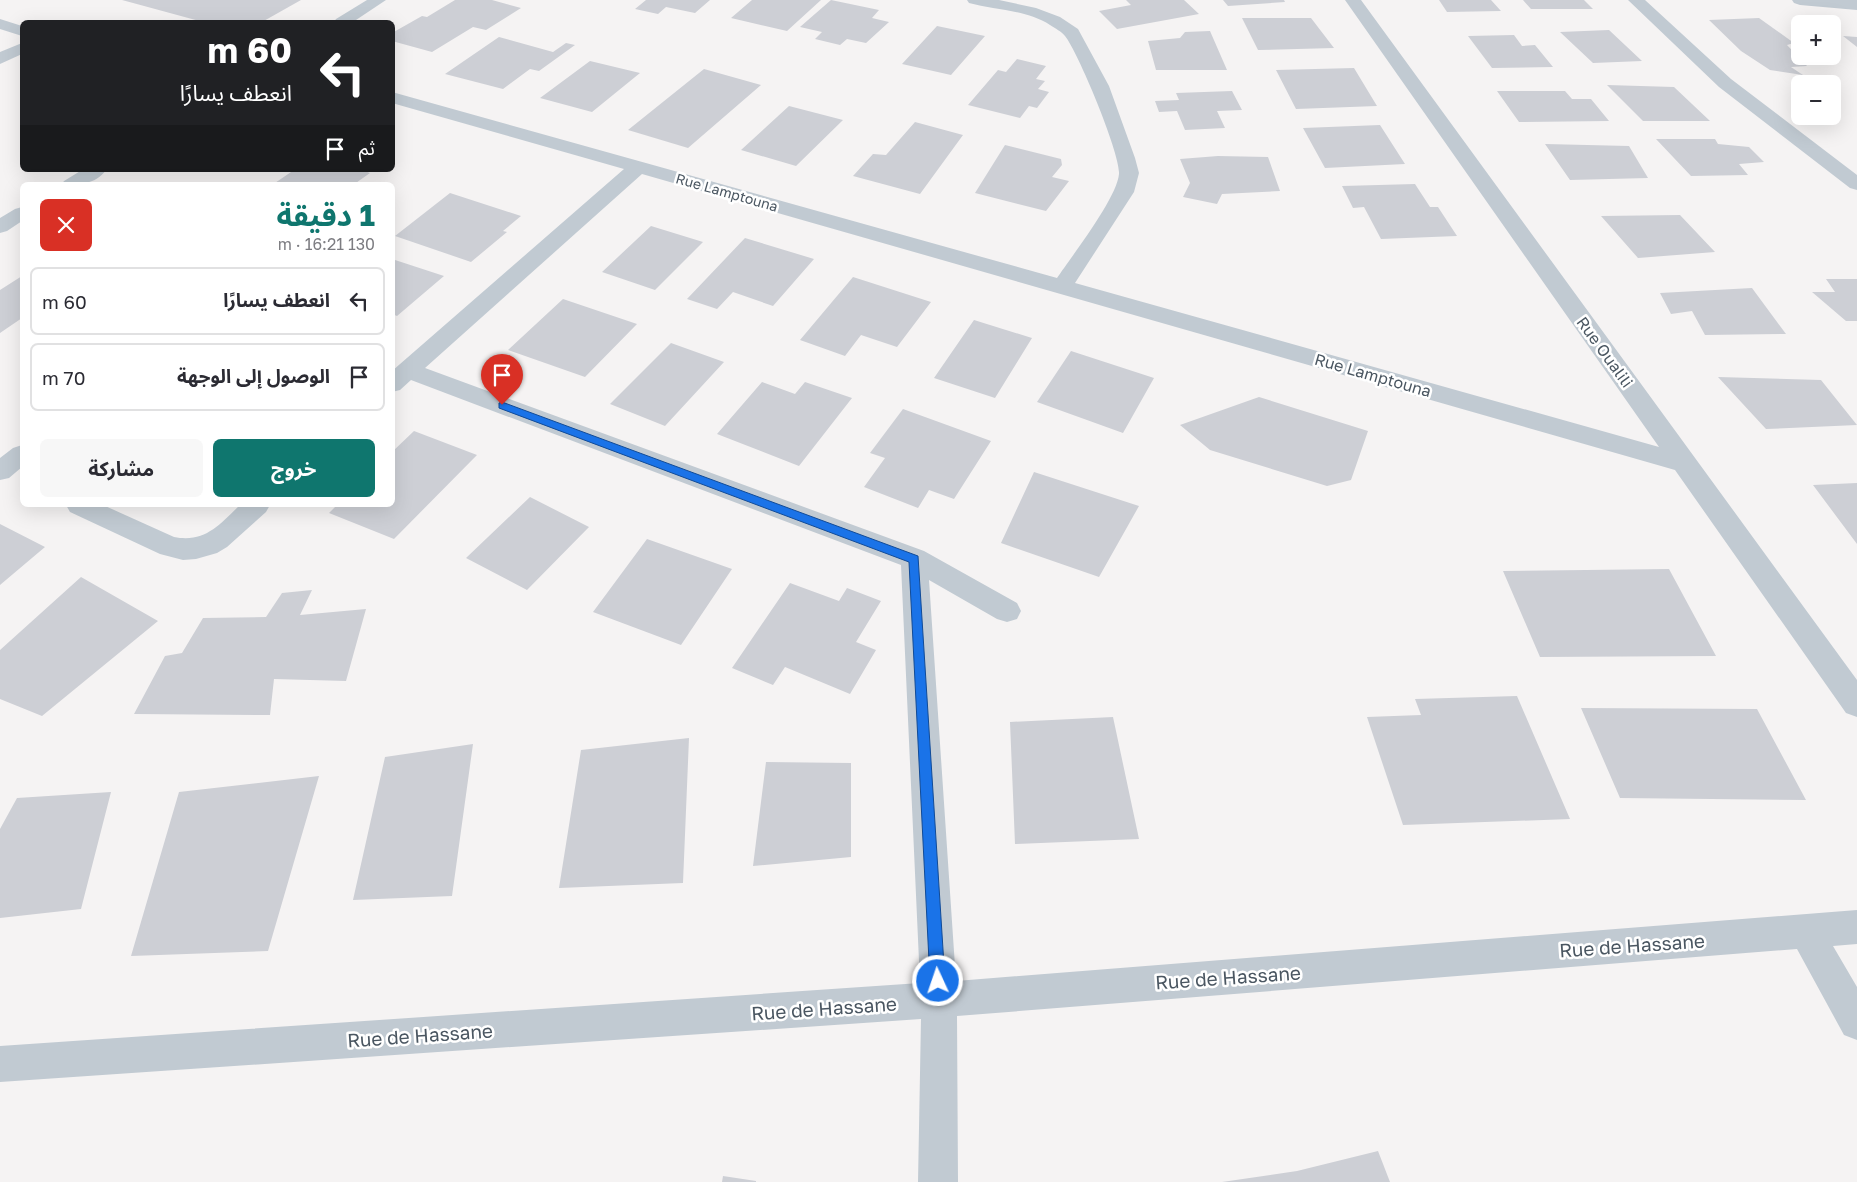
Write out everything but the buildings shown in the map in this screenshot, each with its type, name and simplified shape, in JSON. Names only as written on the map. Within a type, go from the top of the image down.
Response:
[{"type":"street","points":[[345,20],[378,0]]},
{"type":"street","points":[[975,0],[1030,12],[1054,20],[1072,34],[1100,86],[1126,158],[1129,173],[1124,192],[1062,287]]},
{"type":"street","name":"Rue Oualili","points":[[1353,0],[1857,704]]},
{"type":"street","points":[[1636,0],[1725,83],[1857,184]]},
{"type":"street","points":[[1800,0],[1857,5]]},
{"type":"street","points":[[0,24],[20,30]]},
{"type":"street","points":[[0,59],[20,49]]},
{"type":"street","name":"Rue Lamptouna","points":[[395,98],[1684,463]]},
{"type":"street","points":[[638,167],[400,377],[914,559],[1007,611]]},
{"type":"street","points":[[75,182],[93,172]]},
{"type":"street","points":[[0,227],[20,214]]},
{"type":"street","points":[[6,472],[20,456]]},
{"type":"street","points":[[83,507],[183,551],[201,549],[218,540],[255,507]]},
{"type":"street","points":[[914,559],[939,1000],[938,1182]]},
{"type":"street","name":"Rue de Hassane","points":[[0,1064],[939,1000],[1857,928]]},
{"type":"street","points":[[1806,932],[1857,1022]]},
{"type":"route","points":[[502,405],[914,559],[938,981]]}]
